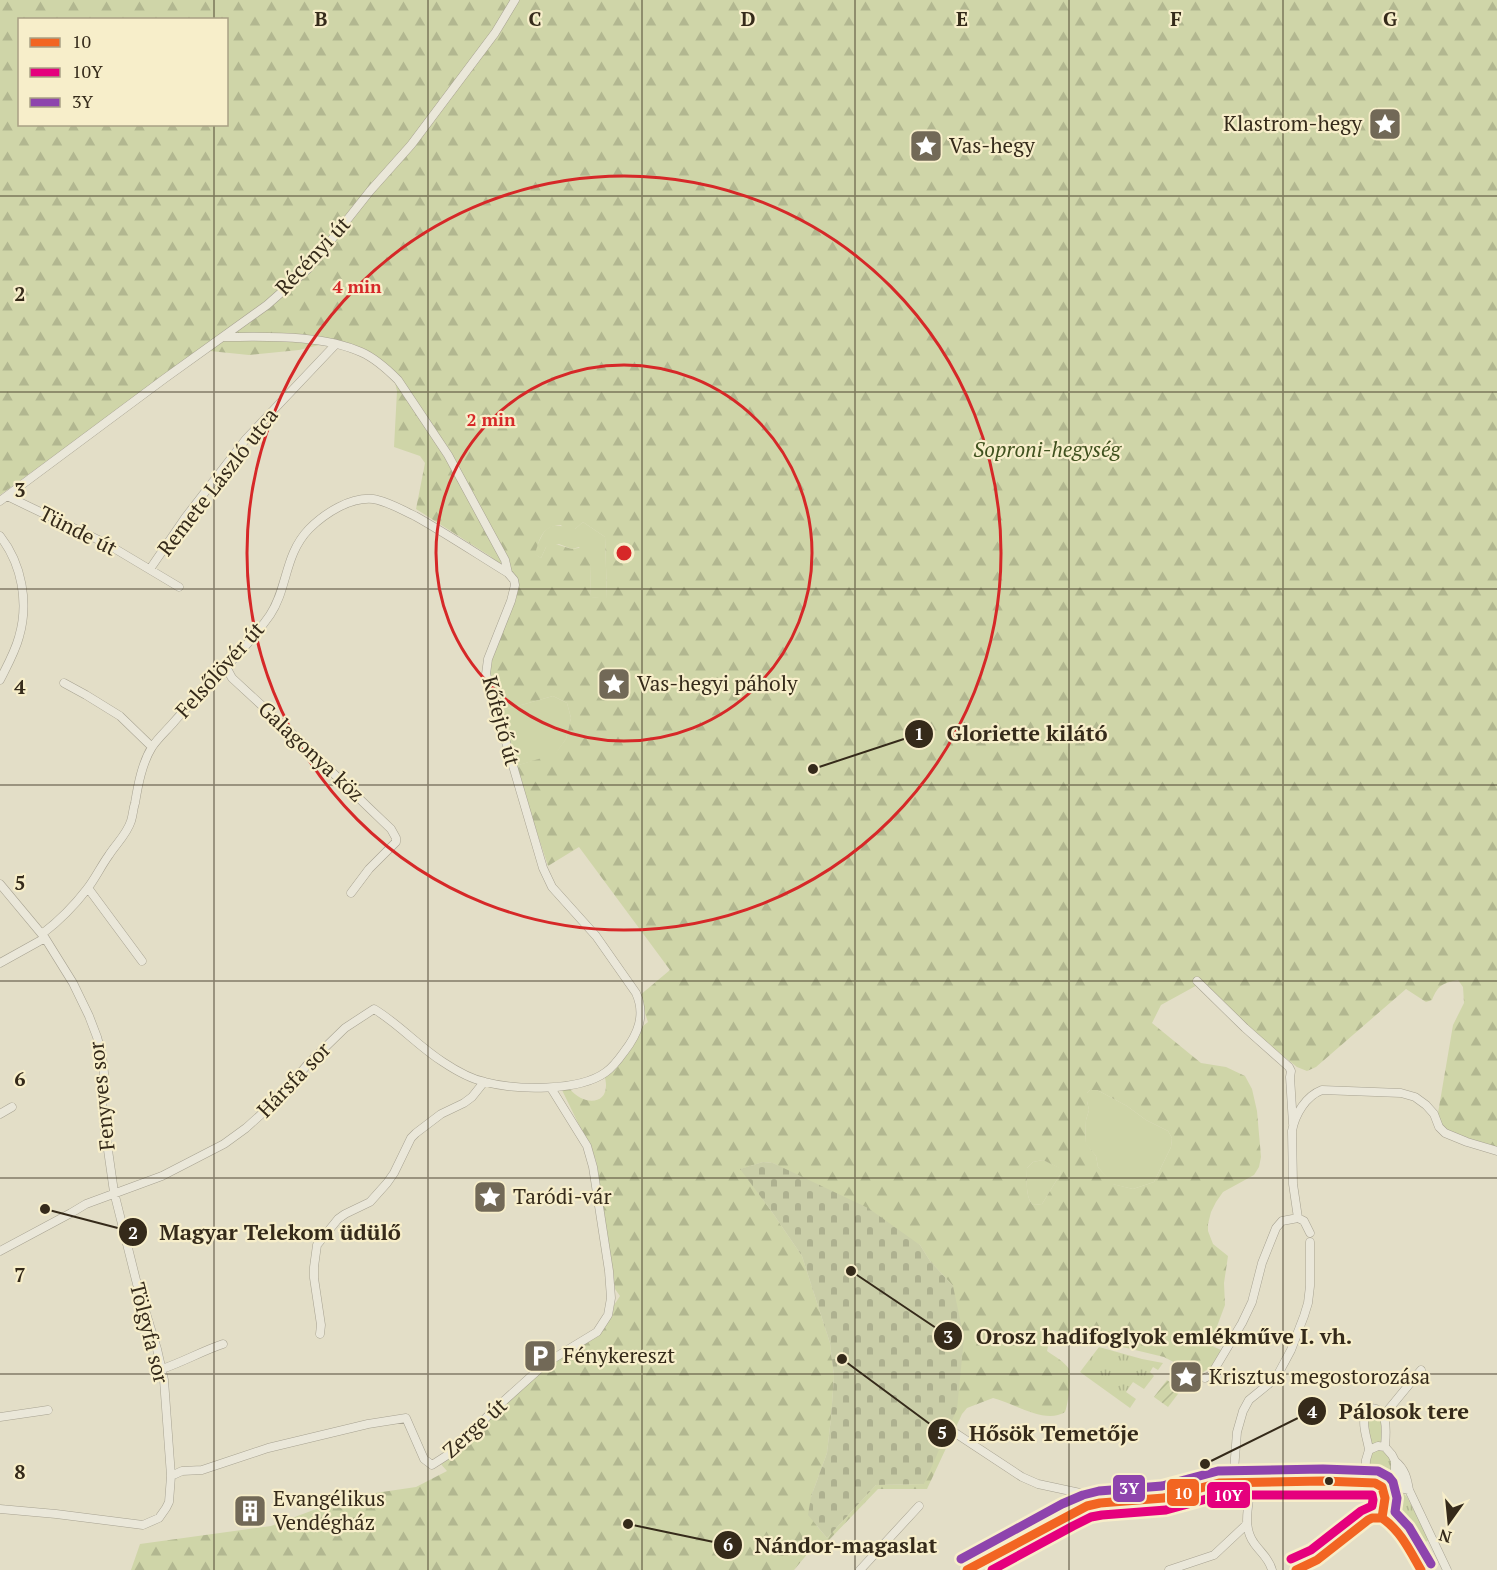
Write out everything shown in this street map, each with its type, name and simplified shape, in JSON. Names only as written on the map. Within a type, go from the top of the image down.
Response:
[{"type":"street","name":"Récényi út","points":[[3,499],[267,305],[309,268],[370,191],[411,146],[495,33],[515,0]]},
{"type":"street","name":"Kőfejtő út","points":[[223,337],[280,337],[336,344],[363,352],[390,372],[398,380],[448,455],[505,560],[514,585],[511,601],[488,659],[486,674],[543,868],[552,886],[596,936],[636,993],[642,1013],[634,1040],[607,1071],[587,1080]]},
{"type":"street","name":"Remete László utca","points":[[150,569],[185,518],[246,439],[336,344]]},
{"type":"street","name":"Tünde út","points":[[3,499],[107,544],[179,587]]},
{"type":"street","name":"Felsőlövér út","points":[[0,963],[43,936],[68,912],[88,888],[132,820],[140,779],[152,747],[186,708],[240,653],[271,612],[298,542],[335,508],[355,501],[372,499],[385,502],[444,532],[508,573]]},
{"type":"street","points":[[0,536],[18,570],[24,602],[19,638],[0,680]]},
{"type":"street","name":"Galagonya köz","points":[[226,667],[232,678],[369,807],[391,829],[396,838],[396,842],[369,869],[351,893]]},
{"type":"street","points":[[64,684],[86,694],[120,716],[152,747]]},
{"type":"street","name":"Fenyves sor","points":[[0,884],[43,936],[73,983],[97,1037],[103,1064],[102,1106],[114,1192]]},
{"type":"street","points":[[88,888],[142,961]]},
{"type":"street","points":[[1197,981],[1291,1071],[1293,1185],[1298,1218]]},
{"type":"street","name":"Hársfa sor","points":[[0,1251],[86,1204],[162,1176],[224,1144],[277,1100],[308,1064],[345,1028],[374,1009],[446,1064],[484,1082],[552,1088],[578,1084],[587,1080]]},
{"type":"street","points":[[320,1334],[314,1267],[317,1245],[338,1219],[370,1202],[387,1184],[411,1138],[416,1133],[441,1114],[464,1103],[484,1082]]},
{"type":"street","name":"Zerge út","points":[[171,1476],[182,1471],[202,1470],[279,1446],[368,1424],[406,1418],[424,1459],[432,1465],[449,1454],[546,1363],[597,1332],[608,1315],[611,1298],[593,1167],[587,1146],[552,1088]]},
{"type":"street","points":[[1293,1124],[1309,1097],[1323,1090],[1401,1093],[1415,1097],[1426,1105],[1445,1133],[1497,1151]]},
{"type":"street","points":[[0,1114],[12,1107]]},
{"type":"street","name":"Tölgyfa sor","points":[[114,1192],[137,1284],[162,1369],[171,1476]]},
{"type":"street","points":[[1205,1378],[1211,1375],[1252,1302],[1262,1263],[1276,1228],[1282,1221],[1298,1218],[1305,1221],[1310,1237],[1310,1286],[1304,1316],[1291,1350],[1276,1378],[1249,1400],[1243,1411],[1237,1432],[1233,1483]]},
{"type":"street","points":[[162,1369],[223,1344]]},
{"type":"street","points":[[1384,1415],[1421,1370]]},
{"type":"street","points":[[1365,1483],[1365,1460],[1369,1449],[1363,1423],[1365,1415],[1371,1408],[1375,1408],[1384,1415],[1385,1446],[1407,1476],[1409,1490],[1447,1570]]},
{"type":"street","points":[[0,1417],[48,1410]]},
{"type":"street","points":[[940,1423],[1022,1477],[1038,1484],[1090,1496],[1100,1503]]},
{"type":"street","points":[[1369,1449],[1385,1446]]},
{"type":"street","points":[[1383,1518],[1385,1499],[1395,1461]]},
{"type":"street","points":[[1375,1483],[1384,1481],[1393,1473]]},
{"type":"street","points":[[1393,1473],[1409,1490]]},
{"type":"street","points":[[0,1509],[149,1524],[159,1518],[169,1502],[171,1476]]},
{"type":"street","points":[[966,1570],[1068,1515],[1100,1503],[1164,1498],[1219,1483],[1323,1481],[1375,1483],[1409,1490]]},
{"type":"street","points":[[1251,1482],[1246,1525],[1253,1542],[1267,1558],[1272,1570]]},
{"type":"street","points":[[1375,1483],[1382,1487],[1385,1499]]},
{"type":"street","points":[[860,1570],[919,1506]]},
{"type":"street","points":[[1296,1570],[1317,1560],[1372,1518],[1383,1518],[1395,1528],[1421,1570]]},
{"type":"street","points":[[1169,1570],[1214,1556],[1246,1525]]},
{"type":"green space","name":"Soproni-hegység","points":[[0,0],[1497,0],[1497,1151],[1441,1130],[1437,1119],[1453,1025],[1464,1003],[1463,987],[1458,980],[1442,986],[1436,991],[1432,1000],[1426,1002],[1406,989],[1316,1067],[1307,1071],[1297,1067],[1248,1028],[1201,983],[1161,1005],[1152,1023],[1201,1063],[1226,1067],[1245,1076],[1252,1089],[1257,1111],[1261,1157],[1254,1175],[1223,1192],[1211,1212],[1208,1231],[1213,1244],[1228,1256],[1224,1283],[1225,1305],[1210,1345],[1221,1350],[1211,1367],[1202,1373],[1195,1373],[1164,1357],[1052,1330],[1047,1351],[1065,1364],[1070,1373],[1065,1412],[1057,1415],[1039,1415],[993,1398],[967,1408],[962,1414],[927,1489],[878,1489],[828,1541],[809,1552],[794,1570],[131,1570],[140,1544],[271,1526],[348,1497],[416,1487],[447,1471],[439,1462],[546,1361],[597,1331],[620,1296],[615,1289],[596,1160],[562,1090],[570,1089],[576,1095],[590,1101],[601,1098],[606,1085],[604,1074],[637,1031],[648,1022],[639,996],[670,970],[579,847],[548,866],[515,766],[555,754],[566,739],[571,718],[567,703],[553,696],[497,712],[487,681],[488,659],[503,621],[514,580],[490,556],[416,509],[425,463],[420,456],[394,447],[397,391],[392,370],[336,341],[299,350],[249,355],[200,350],[0,495]],"holes":[[[583,522],[605,537],[607,598],[591,597],[592,549],[585,547],[572,549],[552,543],[546,547],[541,558],[535,554],[540,538],[546,530],[561,525],[566,531],[575,529]],[[1090,1090],[1097,1090],[1168,1131],[1172,1138],[1171,1147],[1154,1182],[1133,1189],[1113,1184],[1098,1167],[1096,1156],[1085,1142],[1089,1110],[1087,1093]],[[1043,1160],[1059,1168],[1061,1173],[1042,1204],[1033,1205],[1030,1202],[1027,1188],[1027,1168],[1033,1162]],[[763,1162],[773,1163],[920,1245],[930,1261],[953,1286],[924,1484],[876,1485],[827,1538],[817,1526],[811,1497],[827,1453],[834,1376],[830,1343],[802,1256],[741,1169]]]},
{"type":"green space","points":[[583,522],[605,537],[607,599],[591,597],[590,565],[579,547],[572,549],[559,544],[546,547],[541,558],[534,554],[547,529],[557,526],[575,529]]},
{"type":"green space","points":[[553,696],[567,703],[571,718],[566,739],[555,755],[515,766],[497,712]]},
{"type":"green space","points":[[1090,1090],[1097,1090],[1168,1131],[1172,1138],[1171,1147],[1154,1182],[1133,1189],[1112,1184],[1098,1167],[1096,1156],[1085,1143],[1089,1110],[1087,1093]]},
{"type":"green space","points":[[1043,1160],[1060,1168],[1061,1173],[1042,1204],[1033,1205],[1028,1193],[1027,1168],[1033,1162]]},
{"type":"green space","points":[[763,1162],[773,1163],[868,1208],[920,1245],[930,1261],[953,1286],[964,1338],[957,1409],[924,1484],[876,1485],[827,1538],[808,1515],[811,1497],[827,1453],[834,1376],[830,1343],[802,1256],[740,1169]]},
{"type":"green space","points":[[1099,1347],[1163,1363],[1158,1370],[1153,1367],[1150,1372],[1154,1376],[1144,1389],[1133,1382],[1126,1392],[1136,1399],[1130,1408],[1080,1372]]},
{"type":"green space","points":[[1167,1380],[1181,1390],[1168,1407],[1154,1397]]},
{"type":"green space","points":[[1379,1407],[1386,1441],[1377,1442],[1370,1447],[1365,1421],[1367,1412]]},
{"type":"green space","points":[[1386,1443],[1396,1457],[1393,1474],[1376,1481],[1368,1479],[1366,1460],[1371,1448]]},
{"type":"green space","points":[[1395,1493],[1404,1494],[1407,1497],[1429,1540],[1413,1549],[1389,1509],[1391,1498]]},
{"type":"waterway","points":[[1422,1537],[1434,1570]]},
{"type":"transit line","name":"3Y","points":[[961,1559],[1062,1504],[1099,1491],[1162,1486],[1218,1471],[1323,1469],[1378,1471],[1389,1477],[1393,1482],[1397,1498],[1395,1512],[1409,1527],[1431,1564]]},
{"type":"transit line","name":"10","points":[[967,1570],[1087,1506],[1164,1498],[1219,1483],[1323,1481],[1375,1483],[1382,1487],[1385,1498],[1382,1518]]},
{"type":"transit line","name":"10Y","points":[[992,1570],[1091,1517],[1166,1510],[1221,1495],[1372,1495],[1372,1506],[1361,1511],[1311,1550],[1291,1559]]},
{"type":"transit line","name":"10","points":[[1382,1518],[1400,1535],[1421,1570]]},
{"type":"transit line","name":"10","points":[[1296,1570],[1317,1560],[1368,1520],[1382,1518]]},
{"type":"place","name":"Klastrom-hegy","points":[[1385,124]]},
{"type":"place","name":"Vas-hegy","points":[[926,146]]},
{"type":"place","name":"Vas-hegyi páholy","points":[[614,684]]},
{"type":"place","name":"Gloriette kilátó","points":[[813,769]]},
{"type":"place","name":"Taródi-vár","points":[[490,1197]]},
{"type":"place","name":"Magyar Telekom üdülő","points":[[45,1209]]},
{"type":"place","name":"Orosz hadifoglyok emlékműve I. vh.","points":[[851,1271]]},
{"type":"place","name":"Fénykereszt","points":[[540,1356]]},
{"type":"place","name":"Hősök Temetője","points":[[842,1359]]},
{"type":"place","name":"Krisztus megostorozása","points":[[1186,1377]]},
{"type":"place","name":"Pálosok tere","points":[[1205,1464]]},
{"type":"place","name":"Evangélikus Vendégház","points":[[250,1511]]},
{"type":"place","name":"Nándor-magaslat","points":[[628,1524]]}]
